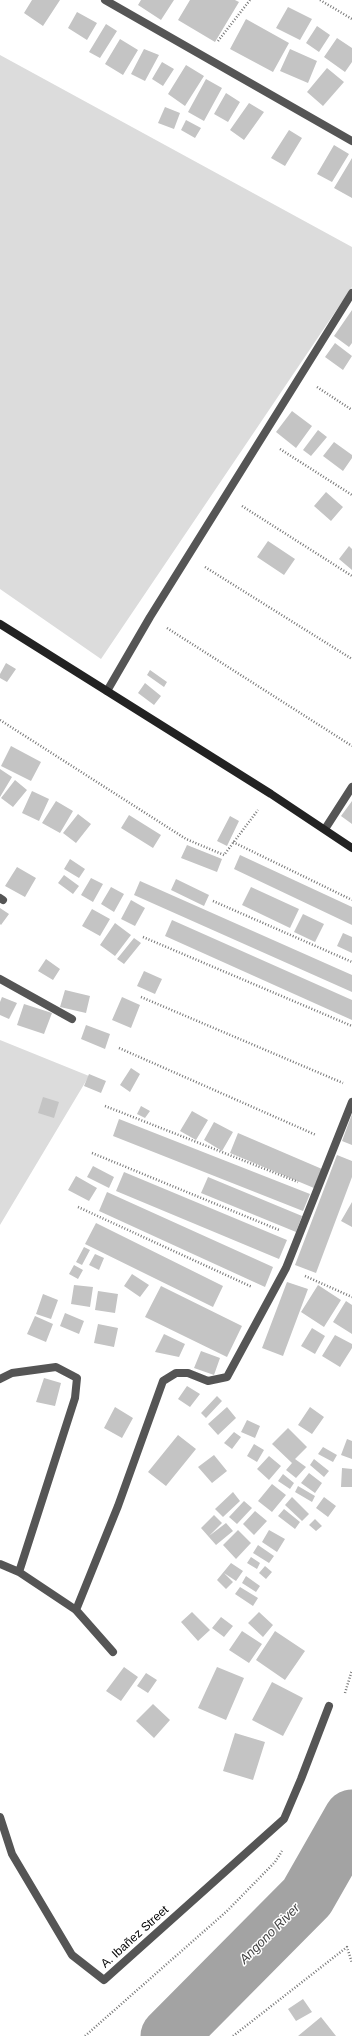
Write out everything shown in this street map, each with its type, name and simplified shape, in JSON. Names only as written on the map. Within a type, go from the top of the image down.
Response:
[{"type":"street","points":[[110,1],[352,141]]},
{"type":"street","points":[[107,691],[187,556],[352,293]]},
{"type":"street","points":[[0,624],[271,794],[352,848]]},
{"type":"street","points":[[325,829],[352,787]]},
{"type":"street","points":[[0,979],[72,1019]]},
{"type":"street","points":[[76,1610],[118,1506],[143,1433],[163,1381],[176,1374],[188,1374],[208,1381],[227,1377],[286,1268],[352,1102]]},
{"type":"street","points":[[0,1379],[12,1374],[56,1367],[77,1378],[75,1398],[19,1572]]},
{"type":"street","points":[[0,1564],[19,1572],[76,1610],[113,1652]]},
{"type":"street","name":"A. Ibañez Street","points":[[0,1817],[12,1854],[72,1955],[104,1980],[284,1819],[329,1706]]},
{"type":"path","points":[[206,57],[250,0]]},
{"type":"path","points":[[320,0],[352,19]]},
{"type":"path","points":[[299,376],[352,410]]},
{"type":"path","points":[[261,437],[352,495]]},
{"type":"path","points":[[225,495],[352,576]]},
{"type":"path","points":[[187,556],[352,659]]},
{"type":"path","points":[[150,617],[352,746]]},
{"type":"path","points":[[0,720],[186,839],[224,854],[271,794]]},
{"type":"path","points":[[233,842],[352,900]]},
{"type":"path","points":[[213,901],[352,962]]},
{"type":"path","points":[[143,937],[352,1026]]},
{"type":"path","points":[[141,997],[345,1084]]},
{"type":"path","points":[[119,1048],[336,1143]]},
{"type":"path","points":[[105,1106],[314,1188],[317,1192]]},
{"type":"path","points":[[92,1153],[298,1238]]},
{"type":"path","points":[[78,1207],[272,1296]]},
{"type":"path","points":[[286,1268],[352,1297]]},
{"type":"path","points":[[233,2036],[347,1947],[352,1963]]},
{"type":"shaded area","points":[[0,55],[352,247],[352,287],[101,659],[0,589]]},
{"type":"shaded area","points":[[0,1040],[89,1076],[0,1225]]},
{"type":"building","points":[[32,0],[60,0],[43,26],[24,13]]},
{"type":"building","points":[[141,0],[174,0],[161,20],[138,5]]},
{"type":"building","points":[[190,0],[235,0],[239,2],[215,42],[178,20]]},
{"type":"building","points":[[288,7],[312,19],[300,40],[276,28]]},
{"type":"building","points":[[77,12],[97,23],[87,40],[68,28]]},
{"type":"building","points":[[246,19],[289,43],[273,72],[230,49]]},
{"type":"building","points":[[106,24],[117,31],[100,58],[89,52]]},
{"type":"building","points":[[317,26],[330,35],[319,52],[306,43]]},
{"type":"building","points":[[337,38],[352,48],[352,62],[345,72],[324,57]]},
{"type":"building","points":[[120,39],[138,50],[123,75],[105,64]]},
{"type":"building","points":[[144,49],[159,55],[145,81],[131,74]]},
{"type":"building","points":[[290,49],[317,61],[308,83],[280,71]]},
{"type":"building","points":[[162,62],[174,69],[163,86],[152,79]]},
{"type":"building","points":[[186,65],[204,76],[185,106],[168,94]]},
{"type":"building","points":[[327,68],[344,82],[323,106],[307,92]]},
{"type":"building","points":[[206,79],[222,88],[204,121],[188,112]]},
{"type":"building","points":[[226,93],[240,102],[228,122],[214,114]]},
{"type":"building","points":[[249,103],[264,112],[244,140],[230,130]]},
{"type":"building","points":[[165,107],[180,113],[174,129],[158,123]]},
{"type":"building","points":[[186,120],[201,128],[195,138],[181,130]]},
{"type":"building","points":[[289,130],[302,138],[285,166],[271,158]]},
{"type":"building","points":[[334,145],[349,154],[332,182],[317,174]]},
{"type":"building","points":[[352,158],[352,198],[334,188]]},
{"type":"building","points":[[352,310],[352,343],[349,347],[334,336]]},
{"type":"building","points":[[335,343],[352,356],[343,370],[325,357]]},
{"type":"building","points":[[292,411],[312,426],[296,448],[276,432]]},
{"type":"building","points":[[318,430],[327,437],[311,456],[303,450]]},
{"type":"building","points":[[334,442],[352,455],[352,458],[343,471],[323,456]]},
{"type":"building","points":[[326,492],[343,507],[331,521],[314,506]]},
{"type":"building","points":[[268,541],[295,559],[284,575],[257,557]]},
{"type":"building","points":[[349,546],[352,549],[352,570],[339,559]]},
{"type":"building","points":[[6,663],[16,669],[7,682],[0,678],[0,674]]},
{"type":"building","points":[[150,670],[167,682],[164,687],[147,675]]},
{"type":"building","points":[[145,683],[161,696],[154,705],[138,693]]},
{"type":"building","points":[[11,746],[41,762],[31,781],[1,766]]},
{"type":"building","points":[[0,769],[12,777],[0,797]]},
{"type":"building","points":[[15,780],[27,790],[13,807],[1,798]]},
{"type":"building","points":[[32,791],[49,799],[39,821],[22,813]]},
{"type":"building","points":[[56,801],[73,811],[60,833],[42,823]]},
{"type":"building","points":[[352,801],[352,824],[341,816]]},
{"type":"building","points":[[78,814],[91,824],[76,843],[63,833]]},
{"type":"building","points":[[129,815],[161,835],[153,848],[121,828]]},
{"type":"building","points":[[230,816],[239,821],[227,846],[217,841]]},
{"type":"building","points":[[187,845],[222,859],[217,872],[181,858]]},
{"type":"building","points":[[240,855],[352,907],[352,925],[234,869]]},
{"type":"building","points":[[70,859],[85,869],[79,878],[64,869]]},
{"type":"building","points":[[17,867],[36,878],[25,897],[5,886]]},
{"type":"building","points":[[64,875],[79,886],[73,894],[58,883]]},
{"type":"building","points":[[91,878],[103,884],[93,902],[81,895]]},
{"type":"building","points":[[176,879],[209,895],[204,906],[171,890]]},
{"type":"building","points":[[140,881],[352,975],[352,992],[134,895]]},
{"type":"building","points":[[111,887],[124,894],[114,912],[101,904]]},
{"type":"building","points":[[251,887],[299,909],[290,928],[242,905]]},
{"type":"building","points":[[131,900],[145,908],[135,926],[121,919]]},
{"type":"building","points":[[0,908],[9,914],[1,925],[0,924]]},
{"type":"building","points":[[92,909],[110,919],[100,936],[82,926]]},
{"type":"building","points":[[303,914],[324,924],[315,942],[294,932]]},
{"type":"building","points":[[172,920],[352,1000],[352,1020],[165,936]]},
{"type":"building","points":[[115,923],[131,935],[115,956],[100,945]]},
{"type":"building","points":[[343,933],[352,937],[352,953],[337,946]]},
{"type":"building","points":[[134,938],[141,943],[124,964],[117,959]]},
{"type":"building","points":[[46,959],[60,969],[53,980],[38,971]]},
{"type":"building","points":[[144,971],[162,979],[155,994],[137,986]]},
{"type":"building","points":[[65,990],[90,996],[86,1013],[60,1007]]},
{"type":"building","points":[[2,997],[17,1003],[9,1019],[0,1015],[0,1002]]},
{"type":"building","points":[[122,997],[140,1005],[131,1028],[112,1020]]},
{"type":"building","points":[[24,1004],[52,1013],[44,1034],[17,1025]]},
{"type":"building","points":[[86,1025],[110,1034],[105,1049],[81,1039]]},
{"type":"building","points":[[131,1068],[140,1074],[130,1092],[120,1085]]},
{"type":"building","points":[[89,1074],[106,1081],[101,1093],[84,1086]]},
{"type":"building","points":[[43,1097],[59,1102],[54,1118],[38,1113]]},
{"type":"building","points":[[141,1106],[150,1111],[145,1118],[137,1114]]},
{"type":"building","points":[[192,1111],[208,1120],[196,1140],[180,1131]]},
{"type":"building","points":[[352,1114],[352,1145],[342,1141]]},
{"type":"building","points":[[119,1119],[310,1194],[303,1211],[113,1136]]},
{"type":"building","points":[[214,1122],[233,1132],[222,1151],[204,1140]]},
{"type":"building","points":[[238,1133],[322,1169],[314,1188],[230,1153]]},
{"type":"building","points":[[337,1155],[352,1161],[352,1177],[316,1273],[295,1265]]},
{"type":"building","points":[[93,1166],[114,1177],[109,1188],[87,1177]]},
{"type":"building","points":[[124,1172],[287,1240],[279,1259],[116,1191]]},
{"type":"building","points":[[76,1176],[97,1188],[89,1201],[68,1190]]},
{"type":"building","points":[[208,1177],[302,1216],[296,1232],[201,1193]]},
{"type":"building","points":[[107,1192],[273,1267],[265,1287],[99,1211]]},
{"type":"building","points":[[352,1202],[352,1227],[341,1221]]},
{"type":"building","points":[[96,1223],[223,1286],[213,1307],[85,1244]]},
{"type":"building","points":[[84,1247],[90,1250],[82,1265],[76,1262]]},
{"type":"building","points":[[95,1254],[104,1258],[99,1270],[89,1265]]},
{"type":"building","points":[[74,1265],[83,1270],[78,1279],[69,1274]]},
{"type":"building","points":[[132,1274],[149,1285],[140,1297],[124,1286]]},
{"type":"building","points":[[287,1282],[308,1289],[283,1356],[262,1348]]},
{"type":"building","points":[[74,1285],[93,1287],[90,1307],[71,1304]]},
{"type":"building","points":[[318,1285],[341,1300],[324,1327],[301,1312]]},
{"type":"building","points":[[161,1286],[242,1326],[227,1357],[145,1317]]},
{"type":"building","points":[[98,1291],[118,1294],[115,1313],[95,1310]]},
{"type":"building","points":[[43,1294],[58,1300],[51,1319],[36,1314]]},
{"type":"building","points":[[346,1301],[352,1305],[352,1334],[333,1322]]},
{"type":"building","points":[[65,1313],[84,1321],[79,1334],[60,1326]]},
{"type":"building","points":[[35,1316],[53,1324],[46,1342],[27,1334]]},
{"type":"building","points":[[98,1324],[118,1328],[114,1347],[94,1343]]},
{"type":"building","points":[[312,1328],[325,1336],[315,1354],[301,1346]]},
{"type":"building","points":[[164,1334],[185,1344],[179,1357],[155,1352]]},
{"type":"building","points":[[335,1335],[352,1344],[352,1348],[340,1367],[322,1356]]},
{"type":"building","points":[[201,1351],[220,1358],[214,1375],[194,1368]]},
{"type":"building","points":[[44,1378],[61,1383],[55,1406],[36,1402]]},
{"type":"building","points":[[187,1386],[200,1394],[190,1407],[178,1399]]},
{"type":"building","points":[[217,1396],[222,1401],[206,1418],[201,1413]]},
{"type":"building","points":[[115,1407],[133,1418],[122,1438],[104,1428]]},
{"type":"building","points":[[227,1407],[236,1418],[218,1435],[208,1424]]},
{"type":"building","points":[[310,1407],[324,1417],[312,1434],[298,1425]]},
{"type":"building","points":[[247,1420],[260,1426],[255,1438],[241,1432]]},
{"type":"building","points":[[288,1428],[307,1447],[295,1459],[306,1467],[296,1478],[286,1470],[292,1463],[272,1444]]},
{"type":"building","points":[[234,1432],[241,1437],[232,1449],[224,1443]]},
{"type":"building","points":[[178,1435],[196,1449],[166,1486],[148,1472]]},
{"type":"building","points":[[347,1439],[352,1441],[352,1459],[341,1455]]},
{"type":"building","points":[[254,1444],[264,1450],[257,1462],[247,1456]]},
{"type":"building","points":[[323,1447],[337,1455],[333,1462],[318,1454]]},
{"type":"building","points":[[214,1455],[227,1471],[212,1483],[198,1467]]},
{"type":"building","points":[[269,1456],[281,1466],[269,1480],[257,1469]]},
{"type":"building","points":[[314,1459],[329,1471],[324,1477],[310,1465]]},
{"type":"building","points":[[342,1468],[352,1469],[352,1487],[341,1487]]},
{"type":"building","points":[[309,1473],[322,1483],[315,1493],[301,1483]]},
{"type":"building","points":[[283,1474],[294,1483],[290,1489],[278,1481]]},
{"type":"building","points":[[272,1484],[286,1495],[272,1512],[258,1501]]},
{"type":"building","points":[[298,1486],[315,1496],[312,1502],[295,1492]]},
{"type":"building","points":[[233,1492],[240,1501],[223,1517],[215,1509]]},
{"type":"building","points":[[292,1497],[309,1514],[302,1521],[285,1505]]},
{"type":"building","points":[[324,1497],[336,1506],[328,1517],[316,1508]]},
{"type":"building","points":[[244,1501],[252,1508],[237,1524],[229,1517]]},
{"type":"building","points":[[284,1509],[300,1522],[295,1529],[278,1516]]},
{"type":"building","points":[[255,1511],[267,1521],[254,1535],[243,1524]]},
{"type":"building","points":[[214,1515],[222,1523],[209,1536],[226,1523],[233,1531],[216,1545],[201,1528]]},
{"type":"building","points":[[315,1519],[322,1526],[316,1531],[309,1525]]},
{"type":"building","points":[[238,1530],[251,1543],[236,1559],[223,1545]]},
{"type":"building","points":[[269,1530],[285,1539],[277,1552],[262,1542]]},
{"type":"building","points":[[258,1545],[274,1556],[269,1563],[253,1553]]},
{"type":"building","points":[[251,1557],[260,1563],[257,1569],[247,1563]]},
{"type":"building","points":[[231,1563],[243,1571],[236,1581],[224,1573],[233,1582],[226,1589],[217,1580]]},
{"type":"building","points":[[265,1566],[272,1572],[266,1579],[259,1573]]},
{"type":"building","points":[[246,1576],[260,1586],[256,1592],[242,1583]]},
{"type":"building","points":[[240,1587],[258,1598],[253,1606],[235,1594]]},
{"type":"building","points":[[192,1612],[210,1630],[198,1641],[181,1622]]},
{"type":"building","points":[[259,1612],[273,1625],[263,1637],[248,1623]]},
{"type":"building","points":[[221,1617],[233,1626],[224,1637],[212,1628]]},
{"type":"building","points":[[242,1631],[262,1644],[249,1663],[229,1650]]},
{"type":"building","points":[[275,1631],[305,1651],[285,1680],[256,1660]]},
{"type":"building","points":[[124,1667],[138,1677],[121,1701],[106,1691]]},
{"type":"building","points":[[217,1667],[244,1678],[226,1720],[198,1708]]},
{"type":"building","points":[[146,1673],[157,1680],[148,1693],[137,1686]]},
{"type":"building","points":[[272,1682],[303,1698],[283,1736],[252,1720]]},
{"type":"building","points":[[153,1704],[170,1720],[154,1738],[136,1721]]},
{"type":"building","points":[[235,1733],[265,1742],[253,1780],[223,1771]]},
{"type":"building","points":[[303,1999],[312,2012],[296,2021],[288,2009]]},
{"type":"building","points":[[321,2017],[336,2036],[298,2036]]},
{"type":"waterway","name":"Angono River","points":[[169,2036],[307,1897],[352,1818]]}]
